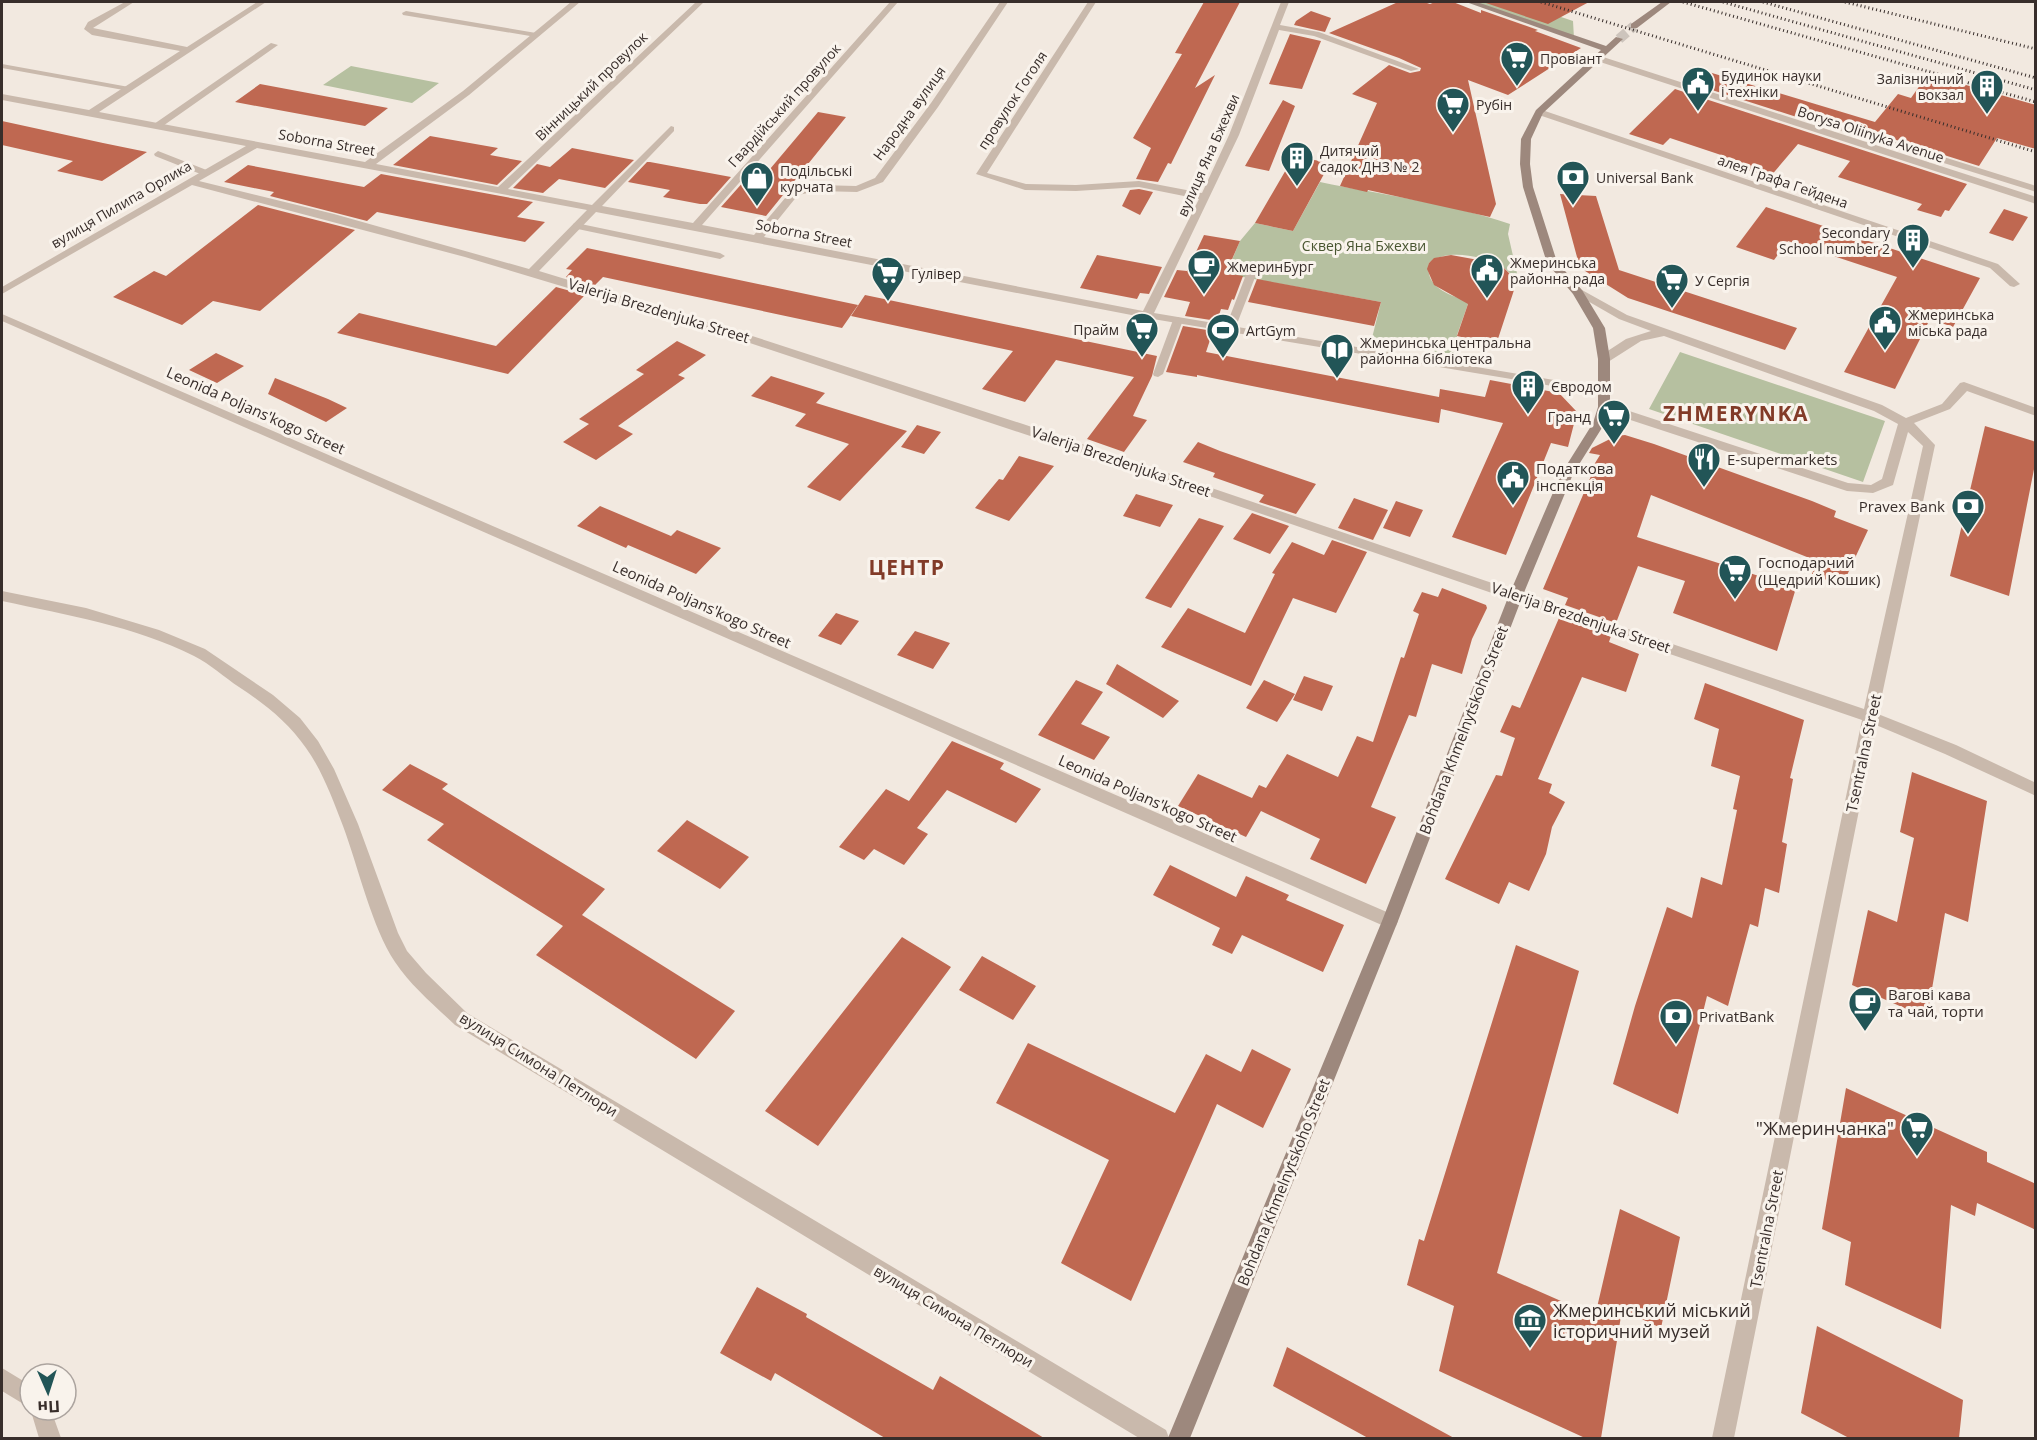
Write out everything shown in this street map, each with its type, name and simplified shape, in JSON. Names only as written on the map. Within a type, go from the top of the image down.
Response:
[{"type":"street","points":[[130,2],[91,24],[88,29],[92,32],[189,50]]},
{"type":"street","points":[[91,113],[262,2]]},
{"type":"street","points":[[368,165],[466,93],[576,2]]},
{"type":"street","name":"Вінницький провулок","points":[[501,190],[700,2]]},
{"type":"street","name":"Гвардійський провулок","points":[[695,226],[894,2]]},
{"type":"street","name":"Народна вулиця","points":[[757,239],[795,193],[818,188],[858,189],[879,180],[935,105],[1004,2]]},
{"type":"street","name":"провулок Гоголя","points":[[1092,2],[981,174],[1025,187],[1076,188],[1139,184],[1205,197]]},
{"type":"street","name":"вулиця Яна Бжехви","points":[[1148,315],[1234,135],[1285,2]]},
{"type":"street","points":[[1470,2],[1602,53]]},
{"type":"street","points":[[1634,26],[1667,2]]},
{"type":"street","points":[[1275,27],[1316,34],[1414,69]]},
{"type":"street","name":"Bohdana Khmelnytskoho Street","points":[[1179,1438],[1390,921],[1516,595],[1567,474],[1599,423],[1603,399],[1604,359],[1599,328],[1578,292],[1552,263],[1528,187],[1525,164],[1526,139],[1539,112],[1618,39]]},
{"type":"street","name":"Borysa Oliinyka Avenue","points":[[1602,53],[2036,189]]},
{"type":"street","name":"Borysa Oliinyka Avenue","points":[[1602,53],[2036,201]]},
{"type":"street","name":"Soborna Street","points":[[2,97],[1603,399],[1847,487],[1873,489],[1888,482],[1905,422]]},
{"type":"street","name":"алея Графа Гейдена","points":[[1539,112],[1994,266],[2014,284]]},
{"type":"street","points":[[533,271],[671,129]]},
{"type":"street","name":"вулиця Пилипа Орлика","points":[[2,291],[256,144]]},
{"type":"street","name":"Valerija Brezdenjuka Street","points":[[190,182],[306,209],[533,271],[749,337],[965,408],[1870,718],[1937,744],[2036,790]]},
{"type":"street","name":"Tsentralna Street","points":[[1578,292],[1623,317],[1664,333],[1878,408],[1905,422],[1929,445],[1870,718],[1723,1438]]},
{"type":"street","name":"Leonida Poljans'kogo Street","points":[[2,317],[1390,921]]},
{"type":"street","points":[[1604,359],[1622,343],[1646,334],[1664,333]]},
{"type":"street","points":[[1905,422],[1935,412],[1955,402],[1964,386],[2036,412]]},
{"type":"street","name":"вулиця Симона Петлюри","points":[[2,596],[86,613],[154,634],[200,653],[268,699],[294,722],[313,745],[327,769],[350,824],[390,935],[401,956],[420,980],[461,1019],[1158,1438]]},
{"type":"street","points":[[2,1379],[18,1389]]},
{"type":"street","points":[[46,1422],[50,1438]]},
{"type":"lane","points":[[406,13],[536,35]]},
{"type":"lane","points":[[157,126],[274,45]]},
{"type":"lane","points":[[2,66],[129,90]]},
{"type":"lane","points":[[158,154],[206,173]]},
{"type":"lane","points":[[576,226],[720,256]]},
{"type":"lane","points":[[1230,329],[1254,267]]},
{"type":"lane","points":[[1158,374],[1178,320]]},
{"type":"green space","points":[[1470,2],[1517,2],[1573,21],[1574,38]]},
{"type":"green space","points":[[351,66],[439,83],[412,103],[323,85]]},
{"type":"green space","name":"Сквер Яна Бжехви","points":[[1320,182],[1440,205],[1510,224],[1508,234],[1519,282],[1506,269],[1485,259],[1455,255],[1436,258],[1429,263],[1430,278],[1434,284],[1447,293],[1469,301],[1457,335],[1458,356],[1371,342],[1381,302],[1226,274],[1240,241],[1255,223],[1293,231]]},
{"type":"green space","points":[[1680,352],[1885,421],[1863,482],[1649,409]]},
{"type":"building","points":[[1204,2],[1240,2],[1195,88],[1215,75],[1171,164],[1168,163],[1158,182],[1136,179],[1151,148],[1133,138],[1182,54],[1175,53]]},
{"type":"building","points":[[1398,2],[1430,4],[1453,2],[1538,30],[1535,31],[1581,48],[1508,95],[1468,80],[1496,204],[1490,217],[1340,186],[1377,103],[1352,94],[1389,65],[1410,73],[1420,71],[1421,68],[1329,33]]},
{"type":"building","points":[[1483,2],[1589,2],[1548,24]]},
{"type":"building","points":[[1311,11],[1331,18],[1325,32],[1294,25],[1296,21]]},
{"type":"building","points":[[1290,34],[1321,41],[1302,89],[1269,84]]},
{"type":"building","points":[[1702,70],[1875,122],[1898,94],[1911,98],[1925,78],[1956,87],[1959,83],[2036,105],[2036,149],[1997,138],[1979,166],[1839,122],[1831,128],[1690,83]]},
{"type":"building","points":[[260,84],[388,108],[365,126],[235,102]]},
{"type":"building","name":"Будинок науки і техніки","points":[[1675,89],[1967,184],[1949,211],[1945,210],[1941,217],[1917,210],[1922,204],[1838,177],[1850,161],[1798,144],[1770,177],[1719,161],[1724,156],[1670,138],[1663,145],[1629,134]]},
{"type":"building","points":[[1283,100],[1295,106],[1269,171],[1245,166]]},
{"type":"building","points":[[818,112],[846,117],[766,216],[721,207],[745,180],[759,182]]},
{"type":"building","points":[[2,121],[147,152],[102,181],[57,171],[73,161],[2,145]]},
{"type":"building","points":[[430,136],[498,148],[490,155],[522,161],[497,185],[393,165]]},
{"type":"building","points":[[572,148],[634,160],[605,188],[559,179],[543,193],[513,188],[537,164],[550,167]]},
{"type":"building","name":"Дитячий садок ДНЗ № 2","points":[[1294,156],[1330,163],[1293,231],[1255,223]]},
{"type":"building","points":[[647,162],[731,177],[707,204],[700,204],[663,197],[670,190],[628,182]]},
{"type":"building","points":[[248,165],[364,187],[381,174],[533,202],[517,217],[545,222],[525,242],[377,212],[367,221],[270,196],[274,192],[224,182]]},
{"type":"building","points":[[1130,190],[1153,192],[1140,215],[1122,206]]},
{"type":"building","points":[[1560,194],[1596,196],[1619,270],[1797,328],[1785,350],[1628,298],[1574,264],[1577,257]]},
{"type":"building","points":[[258,205],[355,230],[260,311],[213,301],[182,325],[113,297],[154,271],[166,276]]},
{"type":"building","name":"Secondary School number 2","points":[[1766,207],[1980,278],[1953,327],[1930,319],[1895,389],[1844,372],[1897,277],[1788,241],[1774,260],[1736,247]]},
{"type":"building","points":[[2004,209],[2028,217],[2013,241],[1989,233]]},
{"type":"building","points":[[1204,235],[1240,241],[1226,273],[1243,276],[1234,300],[1232,299],[1228,310],[1221,309],[1217,321],[1185,316],[1190,302],[1164,297],[1177,270],[1187,271]]},
{"type":"building","points":[[587,248],[858,305],[842,328],[603,277],[594,286],[566,277],[572,270],[566,269]]},
{"type":"building","points":[[1097,255],[1162,267],[1149,294],[1140,293],[1137,299],[1080,288]]},
{"type":"building","name":"Жмеринська районна рада","points":[[1451,255],[1495,263],[1515,279],[1515,287],[1496,345],[1457,336],[1468,304],[1434,285],[1427,269],[1434,258]]},
{"type":"building","points":[[1257,279],[1381,302],[1374,326],[1248,302]]},
{"type":"building","points":[[556,287],[585,295],[508,374],[337,333],[359,313],[496,346]]},
{"type":"building","points":[[865,295],[1157,356],[1152,376],[1133,416],[1147,420],[1124,452],[1087,439],[1134,377],[1056,360],[1025,402],[982,389],[1013,351],[851,316]]},
{"type":"building","points":[[1183,326],[1213,331],[1206,352],[1439,397],[1440,389],[1485,397],[1490,380],[1559,393],[1577,412],[1568,447],[1551,443],[1506,555],[1452,537],[1503,423],[1441,409],[1439,423],[1197,375],[1197,377],[1166,372]]},
{"type":"building","points":[[677,341],[706,355],[678,375],[685,378],[618,426],[633,434],[596,460],[563,442],[589,424],[579,419],[644,374],[636,370]]},
{"type":"building","points":[[216,353],[244,366],[217,383],[189,370]]},
{"type":"building","points":[[771,376],[825,393],[806,414],[751,396]]},
{"type":"building","points":[[275,378],[347,408],[326,422],[268,394]]},
{"type":"building","points":[[816,403],[907,431],[840,501],[807,487],[849,444],[795,426]]},
{"type":"building","points":[[917,425],[941,432],[924,454],[901,447]]},
{"type":"building","points":[[1985,426],[2036,442],[2036,459],[2009,596],[1950,576]]},
{"type":"building","points":[[1625,435],[1812,501],[1836,511],[1834,517],[1868,530],[1842,586],[1812,574],[1817,561],[1651,495],[1637,537],[1796,588],[1777,651],[1673,613],[1685,581],[1638,566],[1616,623],[1565,605],[1568,598],[1543,589],[1594,469],[1592,468],[1600,455],[1589,453],[1592,448],[1616,436]]},
{"type":"building","points":[[1198,442],[1316,484],[1296,514],[1259,502],[1264,495],[1213,477],[1215,473],[1183,462]]},
{"type":"building","points":[[1019,456],[1054,466],[1009,521],[975,508],[999,479],[1003,480]]},
{"type":"building","points":[[1136,494],[1173,505],[1160,527],[1123,516]]},
{"type":"building","points":[[1354,498],[1388,510],[1373,540],[1338,528]]},
{"type":"building","points":[[1396,501],[1423,510],[1410,537],[1383,528]]},
{"type":"building","points":[[600,506],[671,536],[677,530],[721,548],[696,574],[628,545],[626,548],[577,526]]},
{"type":"building","points":[[1252,513],[1289,526],[1270,554],[1233,539]]},
{"type":"building","points":[[1199,518],[1224,526],[1171,608],[1145,598]]},
{"type":"building","points":[[1332,540],[1367,552],[1336,613],[1293,598],[1251,686],[1161,647],[1188,608],[1245,633],[1275,574],[1272,573],[1292,542],[1324,555]]},
{"type":"building","points":[[1442,588],[1486,605],[1487,608],[1472,639],[1462,674],[1432,664],[1416,717],[1409,715],[1371,807],[1396,817],[1366,884],[1310,859],[1320,839],[1261,811],[1246,837],[1178,806],[1198,774],[1252,798],[1259,785],[1266,788],[1287,754],[1338,777],[1357,736],[1373,742],[1401,657],[1404,658],[1419,614],[1413,611],[1422,592],[1438,597]]},
{"type":"building","points":[[836,613],[859,621],[841,645],[818,636]]},
{"type":"building","points":[[1559,618],[1611,636],[1609,642],[1639,654],[1626,692],[1582,677],[1538,779],[1552,784],[1549,793],[1565,802],[1552,827],[1546,854],[1529,891],[1509,882],[1499,904],[1445,879],[1496,775],[1502,776],[1515,738],[1500,732],[1512,705],[1520,708]]},
{"type":"building","points":[[915,631],[950,643],[933,669],[897,655]]},
{"type":"building","points":[[1117,664],[1179,701],[1163,718],[1106,684]]},
{"type":"building","points":[[1304,676],[1333,686],[1322,711],[1293,700]]},
{"type":"building","points":[[1076,680],[1103,692],[1081,724],[1110,737],[1094,760],[1038,735]]},
{"type":"building","points":[[1264,680],[1295,694],[1277,722],[1246,708]]},
{"type":"building","points":[[1705,683],[1804,720],[1790,778],[1793,779],[1782,842],[1787,844],[1779,893],[1765,888],[1758,927],[1750,924],[1728,1006],[1707,996],[1678,1114],[1613,1084],[1667,907],[1692,918],[1701,877],[1722,885],[1737,810],[1733,809],[1740,776],[1711,766],[1719,729],[1694,719]]},
{"type":"building","points":[[952,741],[1004,763],[1000,769],[1041,789],[1016,823],[947,790],[917,828],[928,834],[904,865],[874,849],[864,860],[839,847],[886,789],[909,801]]},
{"type":"building","points":[[410,764],[448,784],[442,789],[605,889],[582,915],[735,1011],[696,1059],[536,955],[563,926],[427,840],[444,824],[382,790]]},
{"type":"building","points":[[1912,772],[1987,801],[1968,922],[1945,913],[1927,1018],[1852,985],[1868,910],[1897,922],[1914,838],[1900,832]]},
{"type":"building","points":[[687,820],[749,857],[720,889],[657,851]]},
{"type":"building","points":[[1170,865],[1236,897],[1246,876],[1289,895],[1286,900],[1344,925],[1323,972],[1242,935],[1232,954],[1212,945],[1220,928],[1153,895]]},
{"type":"building","points":[[902,937],[951,967],[818,1146],[765,1111]]},
{"type":"building","points":[[1516,945],[1579,971],[1497,1273],[1595,1316],[1620,1209],[1680,1237],[1661,1328],[1622,1310],[1601,1438],[1585,1438],[1439,1371],[1454,1306],[1407,1285],[1419,1239],[1424,1241]]},
{"type":"building","points":[[982,956],[1036,986],[1013,1020],[959,990]]},
{"type":"building","points":[[1028,1043],[1175,1113],[1206,1054],[1241,1072],[1252,1049],[1291,1069],[1263,1128],[1217,1104],[1131,1301],[1061,1263],[1109,1160],[996,1103]]},
{"type":"building","points":[[1846,1088],[1987,1152],[1987,1162],[2036,1184],[2036,1230],[1977,1203],[1975,1216],[1951,1205],[1941,1329],[1845,1285],[1851,1242],[1822,1229]]},
{"type":"building","points":[[757,1287],[807,1314],[806,1317],[933,1390],[940,1376],[1044,1438],[885,1438],[775,1373],[771,1381],[720,1353]]},
{"type":"building","points":[[1817,1326],[1963,1400],[1959,1438],[1849,1438],[1801,1413]]},
{"type":"building","points":[[1287,1347],[1454,1438],[1368,1438],[1273,1386]]},
{"type":"tunnel","points":[[1619,39],[1634,26]]},
{"type":"railway","points":[[1541,2],[2036,152]]},
{"type":"railway","points":[[1683,2],[2036,102]]},
{"type":"railway","points":[[1723,2],[2036,90]]},
{"type":"railway","points":[[1763,2],[2036,78]]},
{"type":"railway","points":[[1845,2],[2036,49]]},
{"type":"place","name":"Провіант","points":[[1517,87]]},
{"type":"place","name":"Будинок науки і техніки","points":[[1698,112]]},
{"type":"place","name":"Залізничний вокзал","points":[[1987,115]]},
{"type":"place","name":"Рубін","points":[[1453,133]]},
{"type":"place","name":"Дитячий садок ДНЗ № 2","points":[[1297,187]]},
{"type":"place","name":"Universal Bank","points":[[1573,206]]},
{"type":"place","name":"Подільські курчата","points":[[757,207]]},
{"type":"place","name":"Secondary School number 2","points":[[1913,269]]},
{"type":"place","name":"ЖмеринБург","points":[[1204,295]]},
{"type":"place","name":"Жмеринська районна рада","points":[[1487,299]]},
{"type":"place","name":"Гулівер","points":[[888,302]]},
{"type":"place","name":"У Сергія","points":[[1672,309]]},
{"type":"place","name":"Жмеринська міська рада","points":[[1885,351]]},
{"type":"place","name":"Прайм","points":[[1142,358]]},
{"type":"place","name":"ArtGym","points":[[1223,359]]},
{"type":"place","name":"Жмеринська центральна районна бібліотека","points":[[1337,379]]},
{"type":"place","name":"Євродом","points":[[1528,415]]},
{"type":"place","name":"Гранд","points":[[1614,445]]},
{"type":"place","name":"E-supermarkets","points":[[1704,488]]},
{"type":"place","name":"Податкова інспекція","points":[[1513,506]]},
{"type":"place","name":"Pravex Bank","points":[[1968,535]]},
{"type":"place","name":"Господарчий (Щедрий Кошик)","points":[[1735,600]]},
{"type":"place","name":"Вагові кава та чай, торти","points":[[1865,1032]]},
{"type":"place","name":"PrivatBank","points":[[1676,1045]]},
{"type":"place","name":"\"Жмеринчанка\"","points":[[1917,1157]]},
{"type":"place","name":"Жмеринський міський історичний музей","points":[[1530,1349]]},
{"type":"district","name":"ZHMERYNKA","points":[[1736,413]]},
{"type":"district","name":"ЦЕНТР","points":[[907,567]]}]
